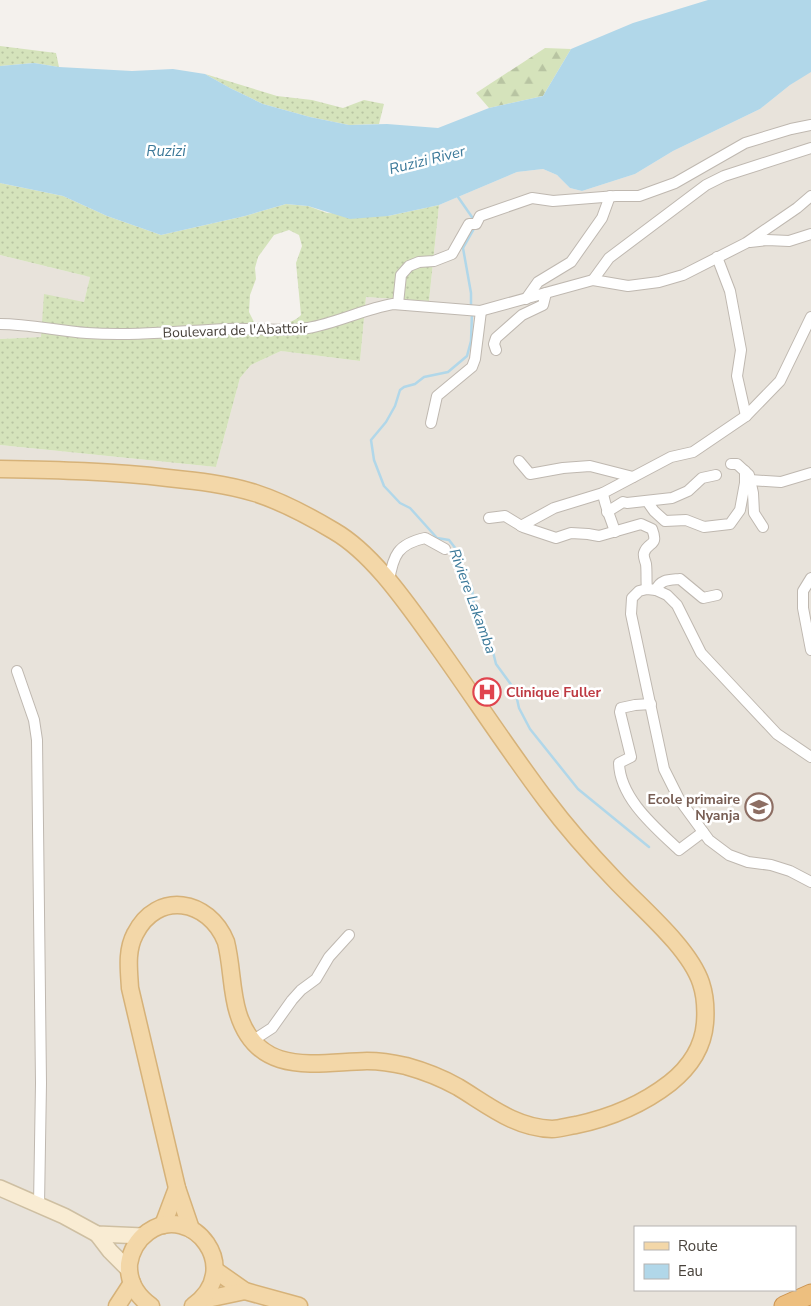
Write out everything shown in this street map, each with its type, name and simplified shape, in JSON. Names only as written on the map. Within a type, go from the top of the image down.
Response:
[{"type":"highway","points":[[784,1306],[811,1294]]},
{"type":"main road","points":[[0,469],[104,472],[208,482],[254,493],[293,508],[340,534],[389,581],[421,623],[543,797],[612,877],[674,942],[696,972],[702,986],[706,1013],[704,1036],[694,1060],[677,1077],[642,1102],[611,1115],[554,1129],[518,1122],[495,1112],[455,1085],[416,1069],[393,1063],[368,1061],[296,1064],[266,1052],[252,1041],[239,1018],[226,942],[215,922],[195,908],[185,906],[166,907],[149,915],[135,935],[130,947],[128,962],[130,988],[177,1188],[191,1229]]},
{"type":"main road","points":[[163,1226],[177,1188]]},
{"type":"main road","points":[[152,1306],[137,1293],[130,1277],[130,1258],[142,1236],[152,1229],[176,1225],[191,1229],[205,1240],[211,1250],[215,1270],[213,1283],[208,1292],[197,1303]]},
{"type":"main road","points":[[215,1270],[245,1291],[299,1306]]},
{"type":"main road","points":[[117,1306],[130,1277]]},
{"type":"main road","points":[[197,1303],[245,1291]]},
{"type":"street","points":[[398,304],[401,275],[409,266],[419,262],[434,261],[452,254],[469,224],[476,224],[480,216],[532,198],[553,201],[610,196],[639,196],[656,191],[691,175],[745,143],[811,125]]},
{"type":"street","points":[[593,280],[609,258],[706,185],[724,176],[811,148]]},
{"type":"street","points":[[526,298],[538,282],[571,262],[602,218],[610,196]]},
{"type":"street","points":[[431,423],[437,396],[472,367],[475,360],[475,311],[593,280],[628,286],[650,284],[683,275],[746,243],[797,208],[811,196]]},
{"type":"street","points":[[746,243],[767,240],[789,241],[811,234]]},
{"type":"street","points":[[717,257],[721,272],[730,291],[741,350],[737,376],[746,416]]},
{"type":"street","points":[[496,350],[494,344],[496,338],[522,315],[542,305],[546,293]]},
{"type":"street","name":"Boulevard de l'Abattoir","points":[[0,324],[87,333],[129,334],[235,329],[281,330],[308,328],[335,322],[381,306],[398,304],[475,311]]},
{"type":"street","points":[[521,526],[554,508],[603,493],[671,457],[693,452],[746,416],[780,382],[811,317]]},
{"type":"street","points":[[519,461],[530,474],[563,468],[590,466],[633,477]]},
{"type":"street","points":[[732,464],[737,464],[747,475],[753,493],[754,513],[763,527]]},
{"type":"street","points":[[747,475],[781,482],[811,473]]},
{"type":"street","points":[[607,512],[623,502],[627,504],[672,498],[688,491],[702,478],[716,474]]},
{"type":"street","points":[[647,501],[654,511],[665,520],[686,520],[704,527],[730,524],[740,510],[747,475]]},
{"type":"street","points":[[603,493],[614,532]]},
{"type":"street","points":[[489,518],[505,516],[521,526],[556,538],[571,532],[599,536],[641,524],[652,529],[655,537],[654,543],[645,550],[643,555],[651,590]]},
{"type":"street","points":[[389,581],[394,556],[399,549],[407,544],[425,538],[445,549]]},
{"type":"street","points":[[811,578],[803,591],[803,608],[811,650]]},
{"type":"street","points":[[651,590],[664,580],[680,579],[703,598],[717,595]]},
{"type":"street","points":[[811,757],[777,734],[701,653],[677,605],[668,595],[651,590],[639,591],[632,598],[631,614],[664,769],[679,799],[709,840],[729,855],[748,862],[771,865],[790,871],[811,882]]},
{"type":"street","points":[[17,671],[34,720],[37,740],[41,1083],[39,1205]]},
{"type":"street","points":[[651,704],[635,704],[621,708],[620,712],[631,757],[619,763],[621,776],[636,805],[650,823],[680,850],[703,832]]},
{"type":"street","points":[[252,1041],[272,1028],[292,1000],[301,990],[316,979],[328,957],[349,935]]},
{"type":"street","points":[[0,1188],[97,1234],[142,1236]]},
{"type":"street","points":[[97,1234],[130,1277]]},
{"type":"shaded area","points":[[811,72],[811,1306],[0,1306],[0,445],[216,467],[240,378],[251,365],[281,351],[360,361],[366,297],[429,301],[439,205],[517,172],[543,169],[557,175],[570,188],[582,191],[635,174],[673,151],[760,109],[790,85]]},
{"type":"shaded area","points":[[0,255],[90,277],[84,302],[41,337],[0,339]]},
{"type":"green space","points":[[0,46],[56,53],[59,67],[34,63],[0,66]]},
{"type":"green space","points":[[545,48],[571,49],[543,96],[489,108],[476,93]]},
{"type":"green space","points":[[205,74],[277,96],[312,100],[343,108],[364,100],[384,104],[379,124],[349,125],[263,104]]},
{"type":"green space","points":[[0,183],[63,196],[107,216],[161,235],[245,216],[286,204],[308,206],[327,213],[388,216],[439,205],[429,301],[366,297],[360,361],[281,351],[251,365],[240,378],[216,467],[0,445],[0,339],[41,337],[44,294],[84,302],[90,277],[0,255]],"holes":[[[289,230],[299,235],[302,246],[296,263],[301,315],[297,319],[285,323],[265,325],[254,322],[249,312],[250,295],[256,279],[255,268],[258,257],[274,235]]]},
{"type":"water","name":"Ruzizi","points":[[708,0],[811,0],[811,72],[790,85],[760,109],[673,151],[635,174],[582,191],[570,188],[557,175],[543,169],[517,172],[439,205],[388,216],[350,219],[308,206],[286,204],[245,216],[161,235],[107,216],[63,196],[0,183],[0,66],[34,63],[59,67],[132,71],[173,69],[205,74],[263,104],[310,117],[349,125],[387,124],[438,128],[489,108],[543,96],[571,49],[633,23]]},
{"type":"waterway","name":"Riviere Lakamba","points":[[456,194],[474,220]]},
{"type":"waterway","name":"Riviere Lakamba","points":[[471,307],[471,293],[463,248],[475,227]]},
{"type":"waterway","name":"Riviere Lakamba","points":[[472,313],[471,341],[467,356],[448,372],[424,377],[415,384],[400,390],[395,406],[386,422],[371,440],[374,460],[384,486],[400,503],[410,508],[437,538],[449,540],[456,549],[464,572],[472,587],[473,600],[491,644],[496,664],[515,690],[519,708],[530,729],[578,789],[649,847]]},
{"type":"place","name":"Clinique Fuller","points":[[487,692]]},
{"type":"place","name":"Ecole primaire Nyanja","points":[[759,807]]},
{"type":"water label","name":"Ruzizi River","points":[[427,160]]}]
